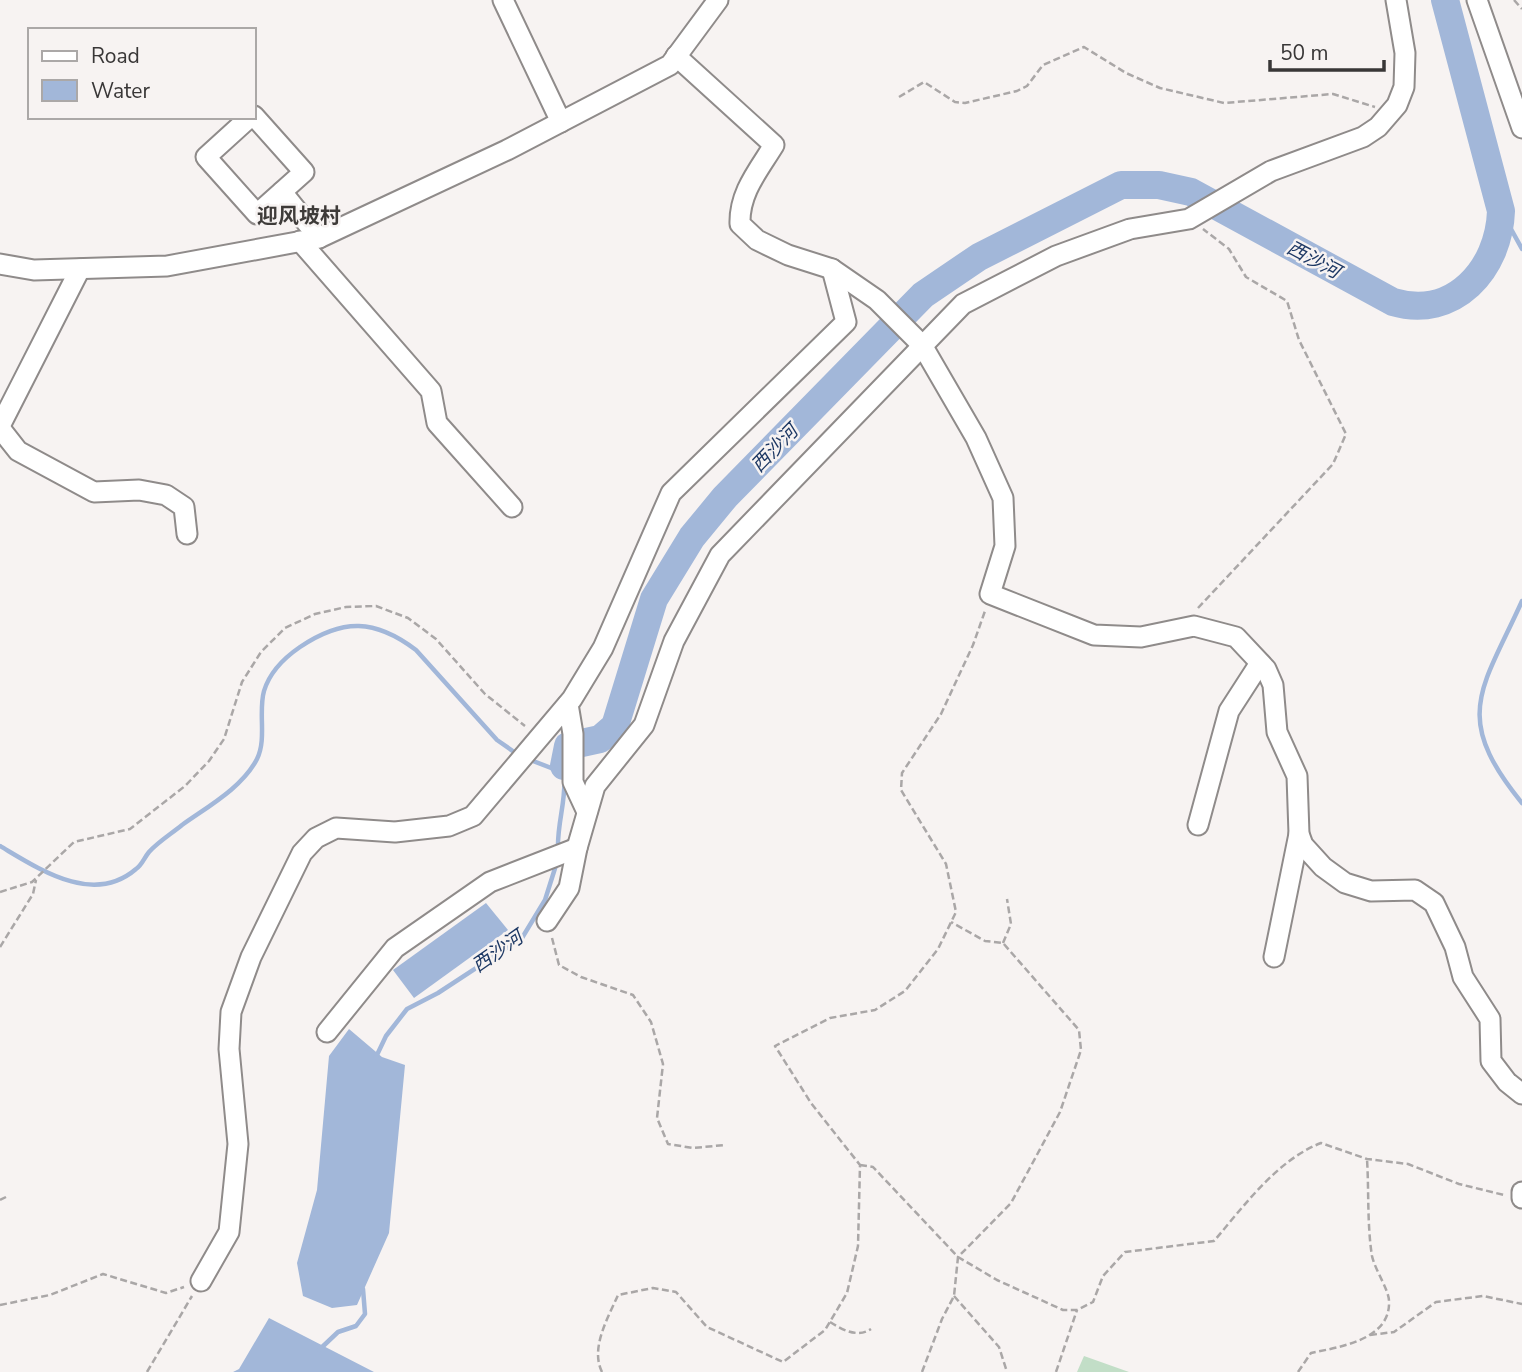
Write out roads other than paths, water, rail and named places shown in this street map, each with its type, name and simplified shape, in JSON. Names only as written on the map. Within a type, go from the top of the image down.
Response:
[{"type":"street","points":[[503,0],[561,122]]},
{"type":"street","points":[[0,264],[34,270],[167,266],[309,240],[561,122],[670,65],[718,0]]},
{"type":"street","points":[[547,921],[569,888],[577,848],[595,786],[644,725],[674,641],[720,555],[918,341],[962,304],[1056,256],[1129,229],[1189,219],[1241,187],[1285,165],[1363,137],[1391,114],[1401,97],[1406,77],[1404,38],[1396,0]]},
{"type":"street","points":[[1477,0],[1522,128]]},
{"type":"street","points":[[676,56],[774,145],[745,192],[739,207],[740,225],[757,240],[777,250],[832,269],[877,300],[918,341],[976,438],[1003,498],[1005,546],[990,594],[1094,635],[1141,636],[1194,626],[1236,637],[1259,663],[1273,685],[1277,732],[1297,776],[1299,834],[1274,957]]},
{"type":"street","points":[[250,119],[206,156],[257,214],[304,172],[254,119]]},
{"type":"street","points":[[282,192],[309,240],[430,391],[437,423],[512,507]]},
{"type":"street","points":[[80,269],[0,427],[18,451],[94,492],[139,490],[166,495],[184,507],[187,534]]},
{"type":"street","points":[[201,1281],[229,1232],[238,1144],[229,1049],[231,1012],[251,957],[302,853],[316,838],[336,828],[396,832],[449,826],[473,816],[568,704],[603,648],[671,493],[846,322],[832,269]]},
{"type":"street","points":[[1198,825],[1228,711],[1259,663]]},
{"type":"street","points":[[568,704],[573,734],[573,782],[587,812]]},
{"type":"street","points":[[1299,834],[1308,852],[1345,883],[1371,891],[1415,890],[1434,903],[1455,947],[1463,977],[1490,1019],[1491,1060],[1507,1082],[1522,1094]]},
{"type":"street","points":[[327,1032],[395,947],[490,883],[577,848]]},
{"type":"water","points":[[486,903],[508,930],[414,998],[393,970]]},
{"type":"water","points":[[349,1029],[382,1057],[405,1065],[389,1233],[357,1305],[332,1308],[303,1296],[297,1263],[317,1190],[329,1056]]},
{"type":"water","points":[[269,1318],[374,1372],[233,1372],[239,1369]]},
{"type":"waterway","name":"西沙河","points":[[564,766],[568,746],[600,739],[615,726],[654,599],[692,537],[725,497],[923,295],[979,257],[1121,185],[1159,185],[1191,192],[1393,302],[1415,306],[1435,304],[1469,285],[1492,252],[1501,211],[1445,0]]},
{"type":"waterway","points":[[1501,211],[1522,249]]},
{"type":"waterway","points":[[1522,601],[1495,658],[1480,703],[1480,724],[1486,747],[1500,773],[1522,803]]},
{"type":"waterway","points":[[0,846],[66,880],[84,884],[119,880],[138,867],[160,841],[223,796],[242,779],[260,751],[262,699],[274,671],[300,647],[330,631],[345,627],[359,626],[387,632],[416,650],[497,740],[517,754]]},
{"type":"waterway","name":"西沙河","points":[[528,759],[564,773],[558,849]]},
{"type":"waterway","name":"西沙河","points":[[376,1057],[386,1036],[407,1009],[438,993],[522,938],[545,900],[557,862]]},
{"type":"waterway","name":"西沙河","points":[[319,1350],[338,1332],[356,1326],[365,1314],[363,1289]]},
{"type":"district","name":"迎风坡村","points":[[299,216]]}]
